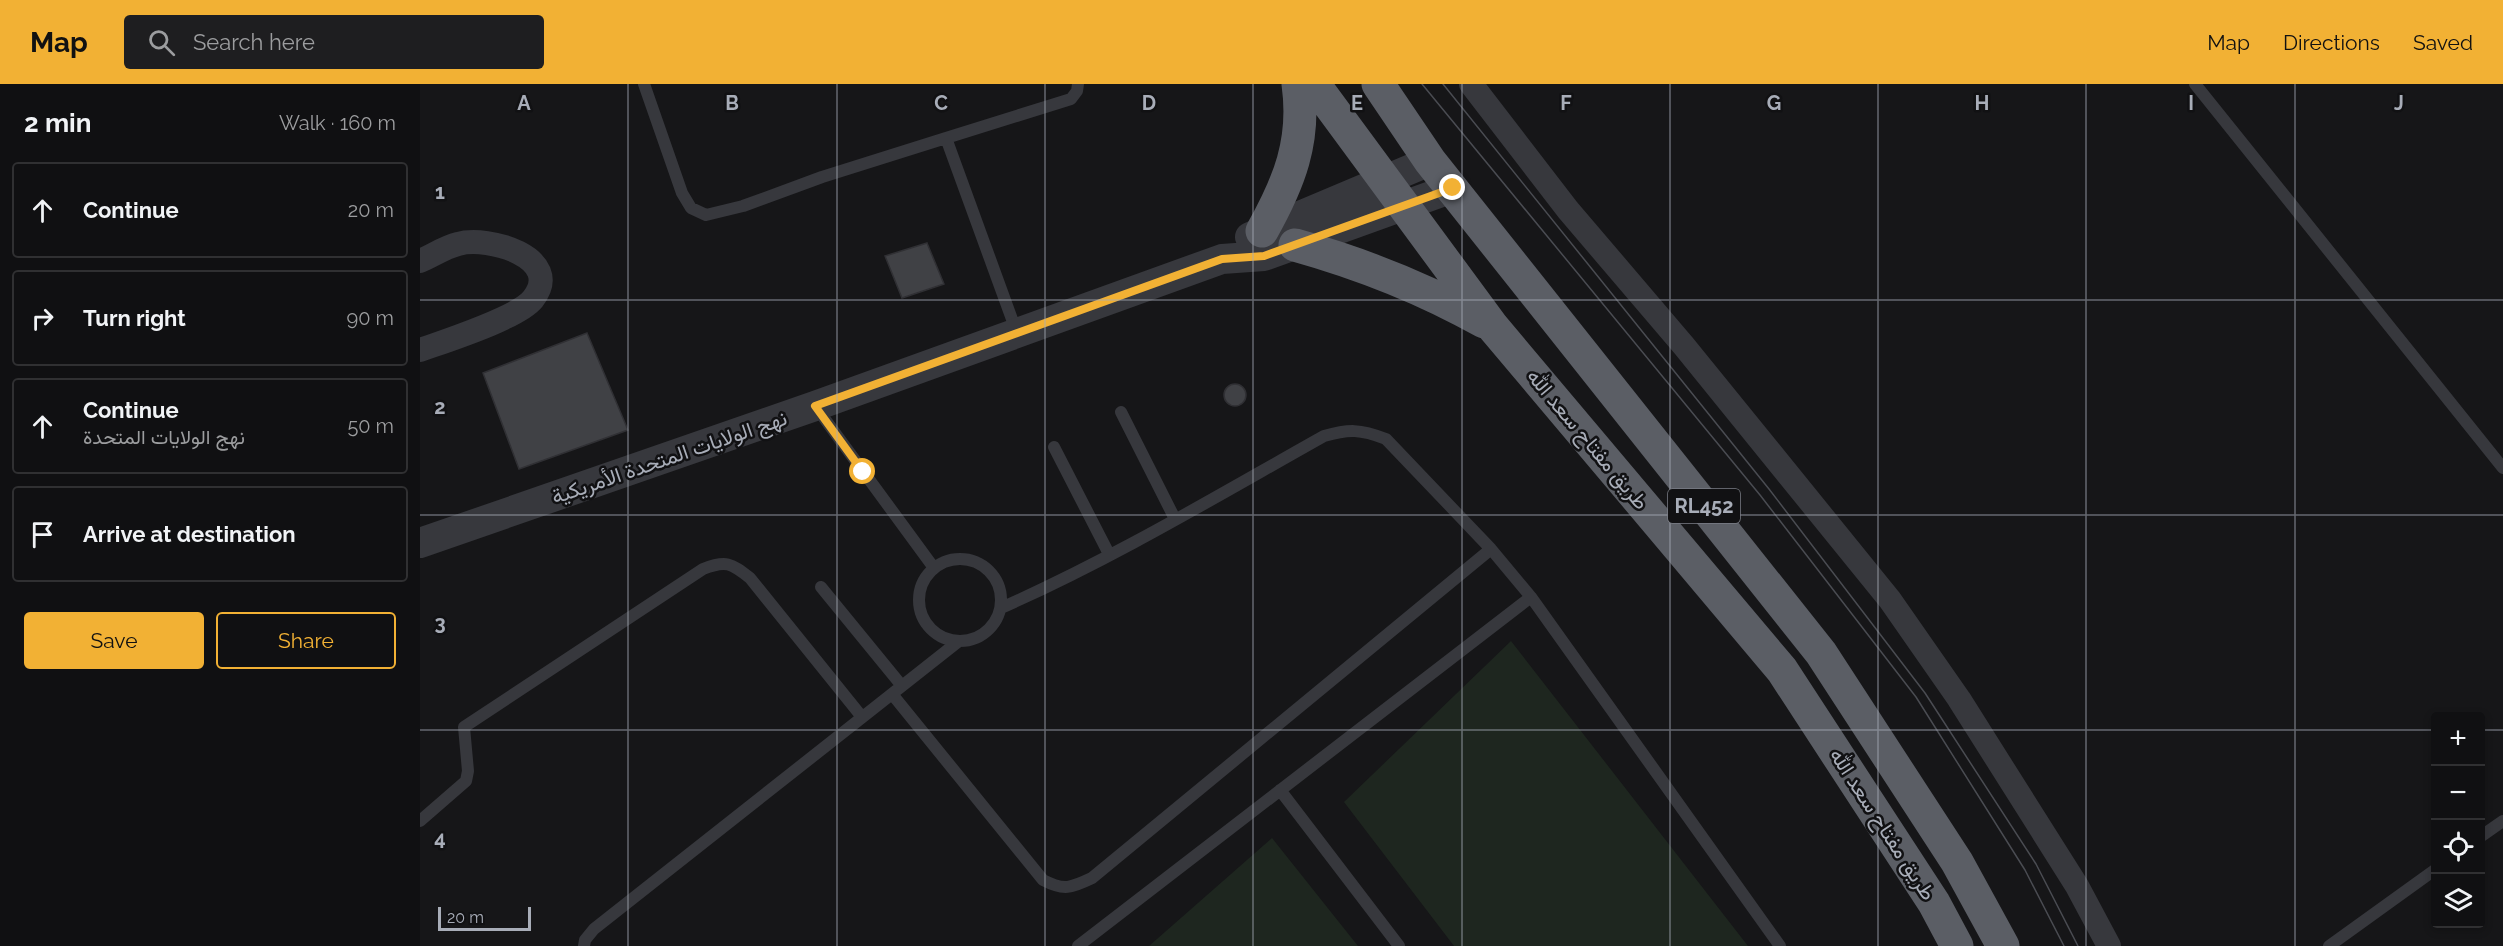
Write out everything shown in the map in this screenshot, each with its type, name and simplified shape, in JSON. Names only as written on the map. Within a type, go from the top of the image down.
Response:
[{"type":"highway","points":[[1262,231],[1284,191],[1297,148],[1300,102],[1298,84]]},
{"type":"highway","name":"طريق مفتاح سعد الله","points":[[1314,84],[1493,327],[1782,670],[1934,903],[1957,946]]},
{"type":"highway","name":"طريق مفتاح سعد الله","points":[[1378,84],[1430,161],[1821,653],[1951,852],[2003,946]]},
{"type":"highway","points":[[1295,245],[1347,259],[1398,278],[1493,327]]},
{"type":"street","points":[[1472,84],[1568,210],[1692,356],[1890,600],[1959,699],[2077,886],[2109,946]]},
{"type":"street","points":[[1222,259],[1248,238],[1262,231],[1430,161]]},
{"type":"street","points":[[1222,259],[1264,256],[1453,188]]},
{"type":"street","points":[[420,261],[458,243],[504,245],[518,251],[528,259],[538,271],[540,281],[537,292],[525,306],[481,328],[420,350]]},
{"type":"street","name":"نهج الولايات المتحدة الأمريكية","points":[[420,543],[815,406],[1222,259]]},
{"type":"lane","points":[[644,84],[682,193],[692,208],[706,215],[743,206],[822,177],[1071,99],[1077,91],[1078,84]]},
{"type":"lane","points":[[2195,84],[2503,468]]},
{"type":"lane","points":[[946,138],[1017,334]]},
{"type":"lane","points":[[815,406],[934,568]]},
{"type":"lane","points":[[1121,412],[1175,519]]},
{"type":"lane","points":[[1001,608],[1038,592],[1175,519],[1323,436],[1346,430],[1365,431],[1386,439],[1491,549],[1531,597],[1780,946]]},
{"type":"lane","points":[[1054,447],[1109,554]]},
{"type":"lane","points":[[821,587],[1043,880],[1058,888],[1074,887],[1092,878],[1491,549]]},
{"type":"lane","points":[[961,559],[981,565],[996,580],[1001,594],[1001,608],[995,621],[986,632],[974,639],[959,641],[945,638],[933,631],[924,620],[920,606],[920,592],[925,579],[934,568],[947,561],[961,559]]},
{"type":"lane","points":[[420,821],[466,781],[468,771],[464,727],[703,569],[717,563],[733,564],[750,578],[862,717]]},
{"type":"lane","points":[[1078,946],[1531,597]]},
{"type":"lane","points":[[584,946],[585,940],[594,928],[959,641]]},
{"type":"lane","points":[[1280,790],[1399,946]]},
{"type":"lane","points":[[2485,834],[2503,821]]},
{"type":"lane","points":[[2329,946],[2431,873]]},
{"type":"shaded area","points":[[1511,641],[1748,946],[1454,946],[1344,802]]},
{"type":"shaded area","points":[[1272,838],[1358,946],[1149,946]]},
{"type":"building","points":[[927,243],[944,284],[902,298],[885,256]]},
{"type":"building","points":[[587,333],[628,430],[519,469],[483,373]]},
{"type":"building","points":[[1231,384],[1239,384],[1246,391],[1246,399],[1239,406],[1231,406],[1224,399],[1224,391]]},
{"type":"tram line","points":[[1422,84],[1760,495],[1916,697],[2025,870],[2064,946]]},
{"type":"tram line","points":[[1443,84],[1769,489],[1925,693],[2036,864],[2078,946]]},
{"type":"route","points":[[863,472],[815,406],[1222,259],[1264,256],[1453,188]]}]
